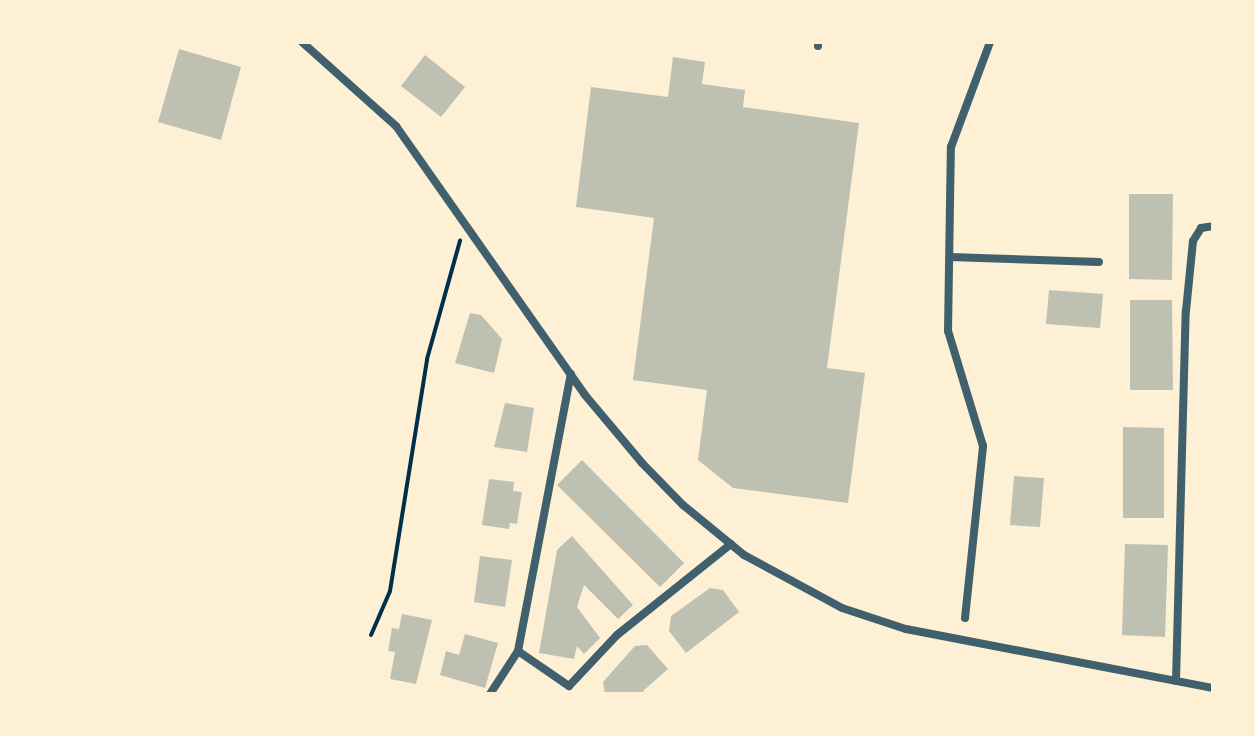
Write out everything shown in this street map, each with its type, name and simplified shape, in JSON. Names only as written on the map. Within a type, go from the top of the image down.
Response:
[{"type":"street","points":[[302,42],[396,126],[467,220],[571,373],[642,463],[731,544],[842,608],[906,629],[1213,688]]},
{"type":"street","points":[[965,618],[983,446],[948,331],[951,147],[990,42]]},
{"type":"street","points":[[1176,681],[1186,311],[1193,241],[1201,228],[1213,226]]},
{"type":"street","points":[[950,257],[1099,262]]},
{"type":"street","points":[[490,694],[518,651],[571,373]]},
{"type":"street","points":[[518,651],[569,686],[617,635],[731,544]]},
{"type":"path","points":[[371,635],[390,591],[427,359],[467,220]]},
{"type":"building","points":[[179,49],[241,67],[221,140],[158,122]]},
{"type":"building","points":[[425,55],[465,87],[441,117],[401,86]]},
{"type":"building","points":[[673,57],[705,62],[702,84],[745,90],[743,107],[859,123],[827,368],[865,373],[848,503],[733,488],[698,460],[707,390],[633,380],[654,218],[576,207],[591,87],[668,97]]},
{"type":"building","points":[[1129,194],[1173,194],[1172,280],[1129,279]]},
{"type":"building","points":[[1049,290],[1103,294],[1100,328],[1046,324]]},
{"type":"building","points":[[1130,300],[1172,300],[1173,390],[1130,390]]},
{"type":"building","points":[[470,313],[481,315],[502,339],[494,373],[455,363]]},
{"type":"building","points":[[505,403],[534,408],[527,452],[494,447]]},
{"type":"building","points":[[1123,427],[1164,428],[1164,518],[1123,518]]},
{"type":"building","points":[[582,460],[684,563],[660,587],[557,485]]},
{"type":"building","points":[[1014,476],[1044,478],[1040,527],[1010,525]]},
{"type":"building","points":[[489,479],[514,482],[513,491],[522,492],[517,524],[510,523],[509,529],[482,525]]},
{"type":"building","points":[[572,536],[633,605],[618,619],[584,585],[577,607],[600,638],[584,654],[577,646],[574,659],[539,653],[557,550]]},
{"type":"building","points":[[1125,544],[1168,545],[1165,637],[1122,635]]},
{"type":"building","points":[[480,556],[512,560],[505,607],[474,602]]},
{"type":"building","points":[[710,588],[723,590],[739,612],[686,653],[669,631],[671,616]]},
{"type":"building","points":[[402,614],[432,620],[416,684],[390,679],[395,652],[388,651],[392,628],[399,629]]},
{"type":"building","points":[[465,634],[498,643],[485,688],[440,675],[446,651],[459,655]]},
{"type":"building","points":[[647,645],[668,669],[643,691],[646,694],[605,694],[603,682],[635,646]]}]
